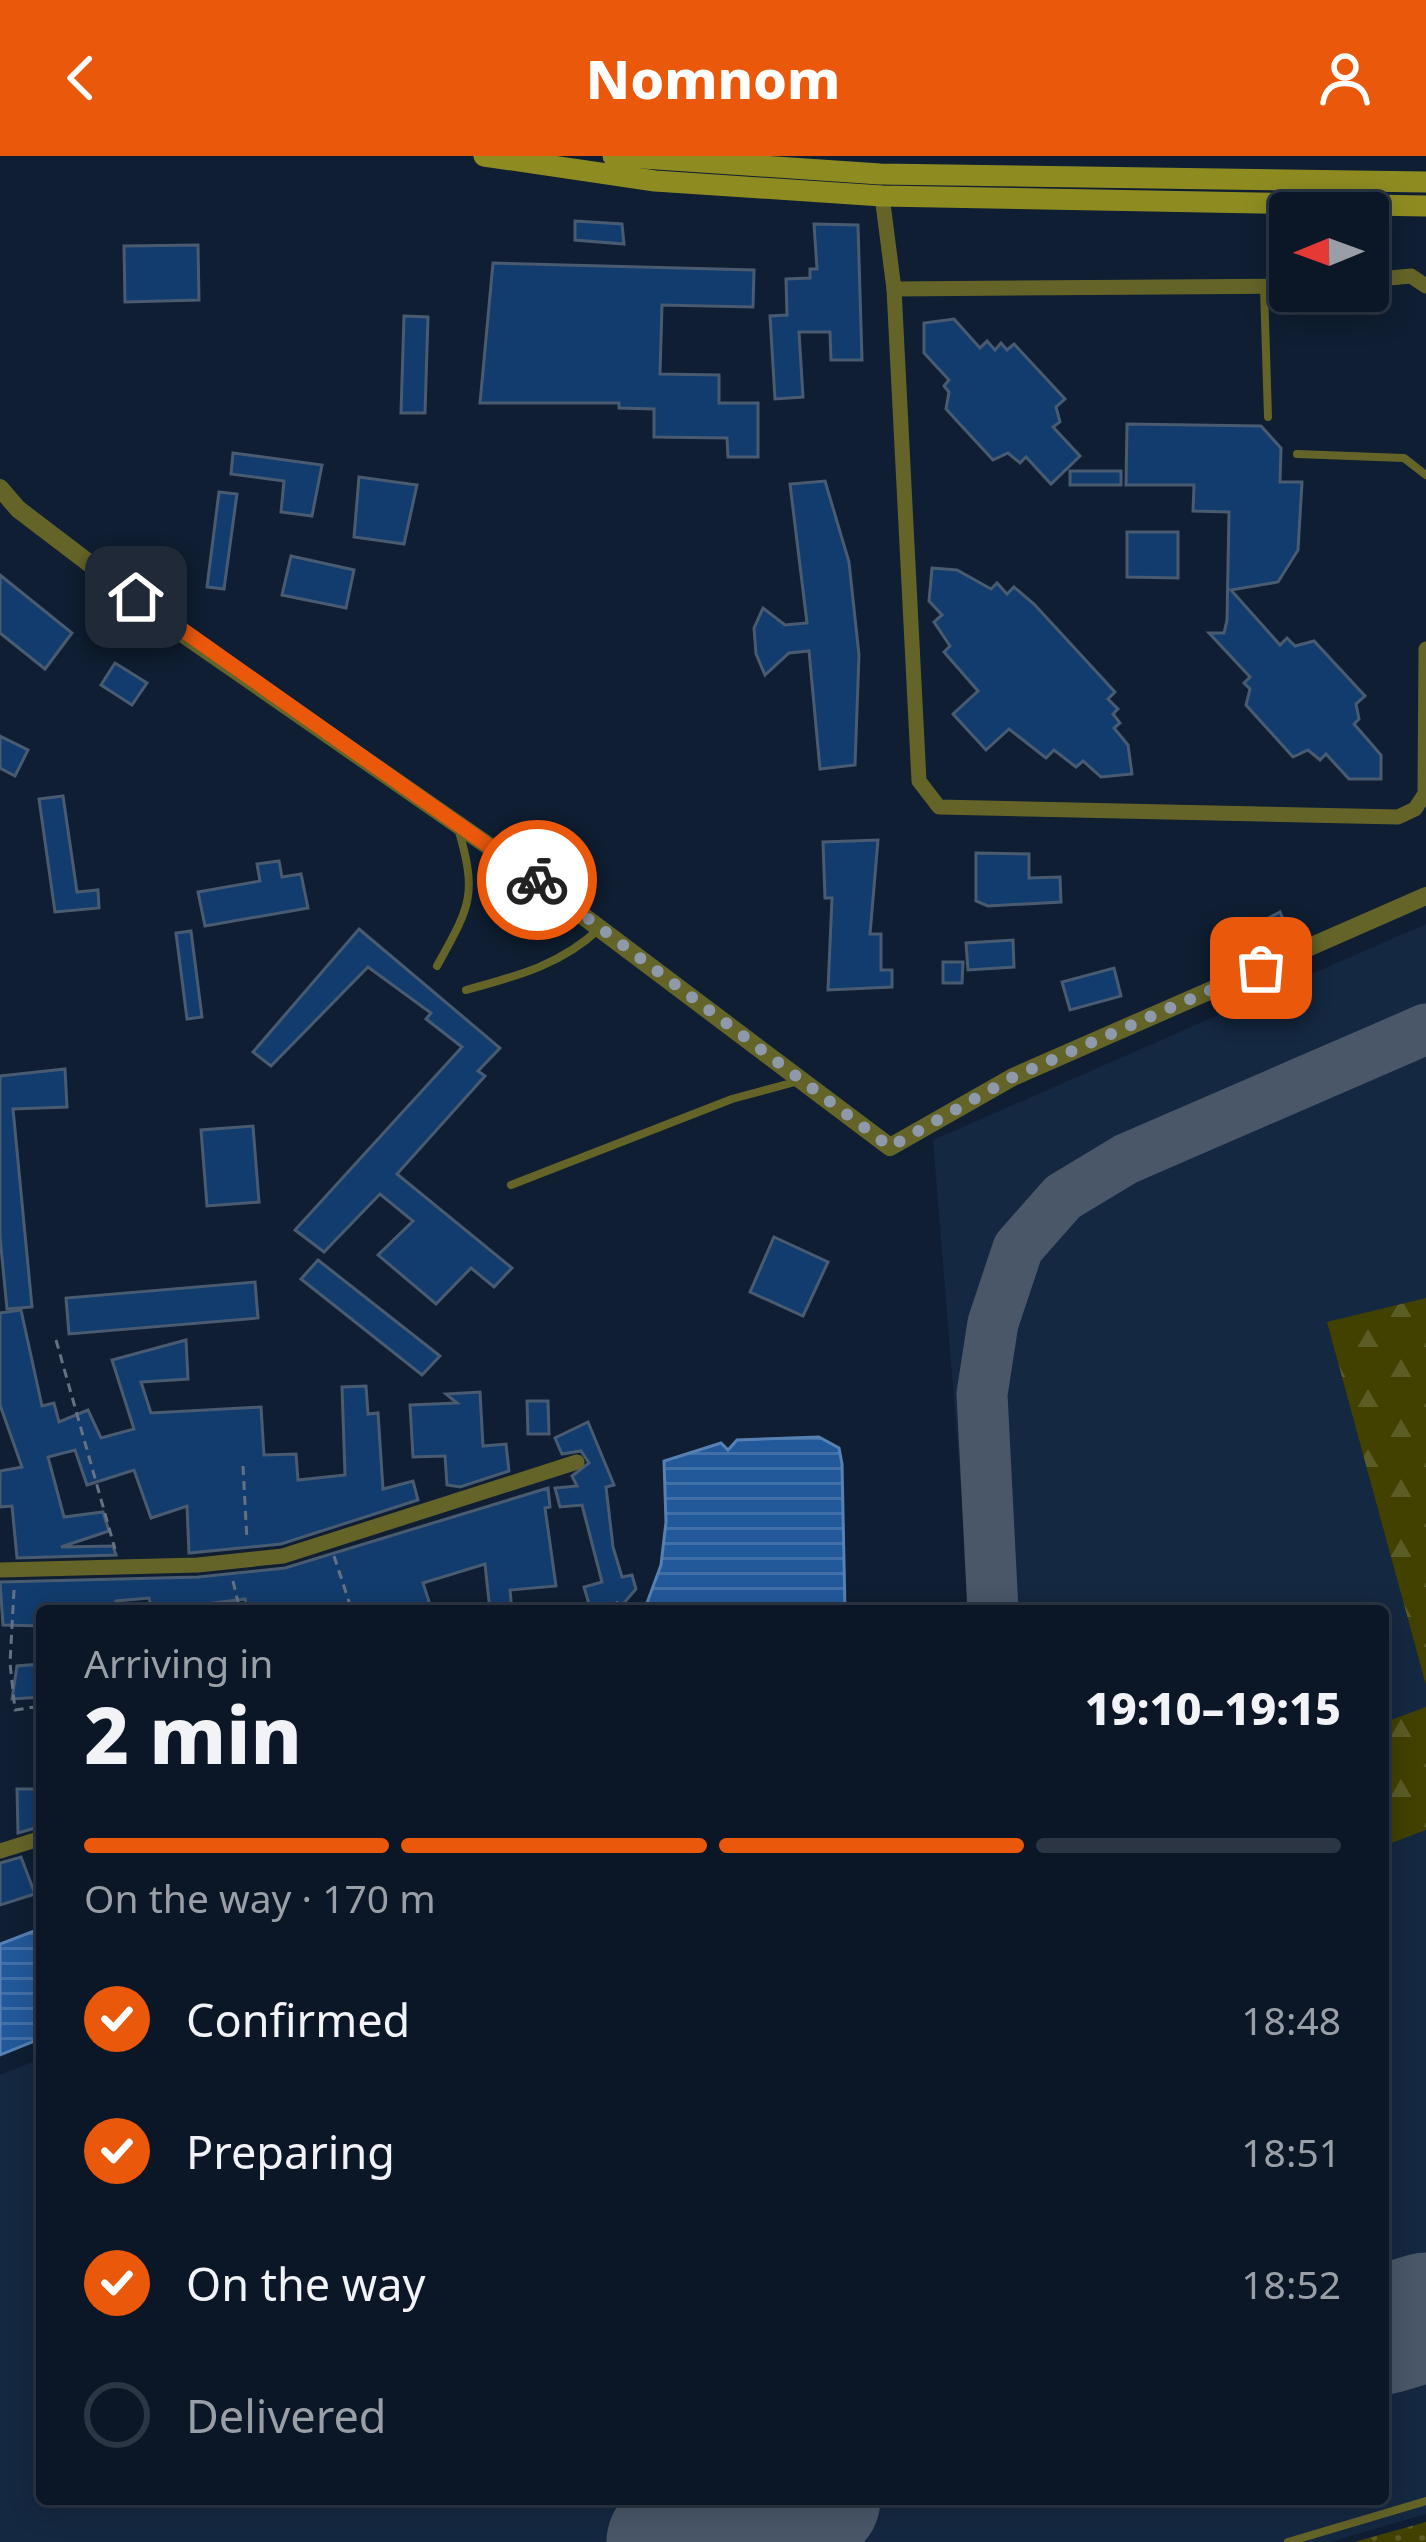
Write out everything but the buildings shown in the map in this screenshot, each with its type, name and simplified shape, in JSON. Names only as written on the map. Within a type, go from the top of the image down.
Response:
[{"type":"main road","points":[[484,156],[655,181],[882,196],[1269,208]]},
{"type":"main road","points":[[614,156],[880,174],[1426,182]]},
{"type":"main road","points":[[1389,208],[1426,206]]},
{"type":"street","points":[[882,196],[893,290],[919,781],[939,807],[1398,817],[1415,809],[1425,794],[1426,649]]},
{"type":"street","points":[[1389,278],[1411,276],[1426,286]]},
{"type":"street","points":[[893,290],[1269,288]]},
{"type":"street","points":[[0,488],[18,509],[170,624],[601,928],[890,1147],[1013,1077],[1426,896]]},
{"type":"street","points":[[7,1570],[247,1560],[330,1542],[578,1462]]},
{"type":"street","points":[[0,1851],[36,1840]]},
{"type":"lane","points":[[1264,289],[1268,417]]},
{"type":"lane","points":[[1297,454],[1404,458],[1426,475]]},
{"type":"lane","points":[[437,967],[465,915],[473,878],[457,825]]},
{"type":"lane","points":[[466,990],[532,972],[574,952],[601,928]]},
{"type":"lane","points":[[511,1185],[732,1099],[802,1080]]},
{"type":"lane","points":[[1288,2542],[1426,2501]]},
{"type":"path","points":[[56,1340],[121,1568]]},
{"type":"path","points":[[243,1466],[247,1560]]},
{"type":"path","points":[[330,1542],[350,1605]]},
{"type":"path","points":[[228,1562],[239,1605]]},
{"type":"path","points":[[7,1570],[15,1710],[36,1707]]},
{"type":"path","points":[[611,1605],[619,1602]]},
{"type":"shaded area","points":[[1426,924],[1426,2514],[1330,2542],[0,2542],[0,2075],[36,2060],[36,2505],[1389,2505],[1389,1605],[971,1605],[933,1140]]},
{"type":"green space","points":[[1426,1298],[1426,1685],[1327,1322]]},
{"type":"green space","points":[[1426,1707],[1426,1830],[1389,1844],[1389,1721]]},
{"type":"green space","points":[[1426,2522],[1426,2542],[1354,2542]]},
{"type":"water","points":[[819,1437],[839,1448],[845,1605],[646,1605],[661,1565],[666,1522],[664,1461],[721,1443],[728,1450],[737,1440]]},
{"type":"water","points":[[36,1930],[36,2040],[0,2055],[0,1944]]},
{"type":"taxiway","points":[[993,1605],[982,1394],[993,1323],[1018,1248],[1063,1197],[1126,1159],[1426,1029]]},
{"type":"runway","points":[[1389,2328],[1426,2317]]},
{"type":"runway","points":[[671,2542],[796,2505]]},
{"type":"way so far","points":[[537,880],[890,1147],[1013,1077],[1261,968]]},
{"type":"route","points":[[136,597],[537,880]]}]
